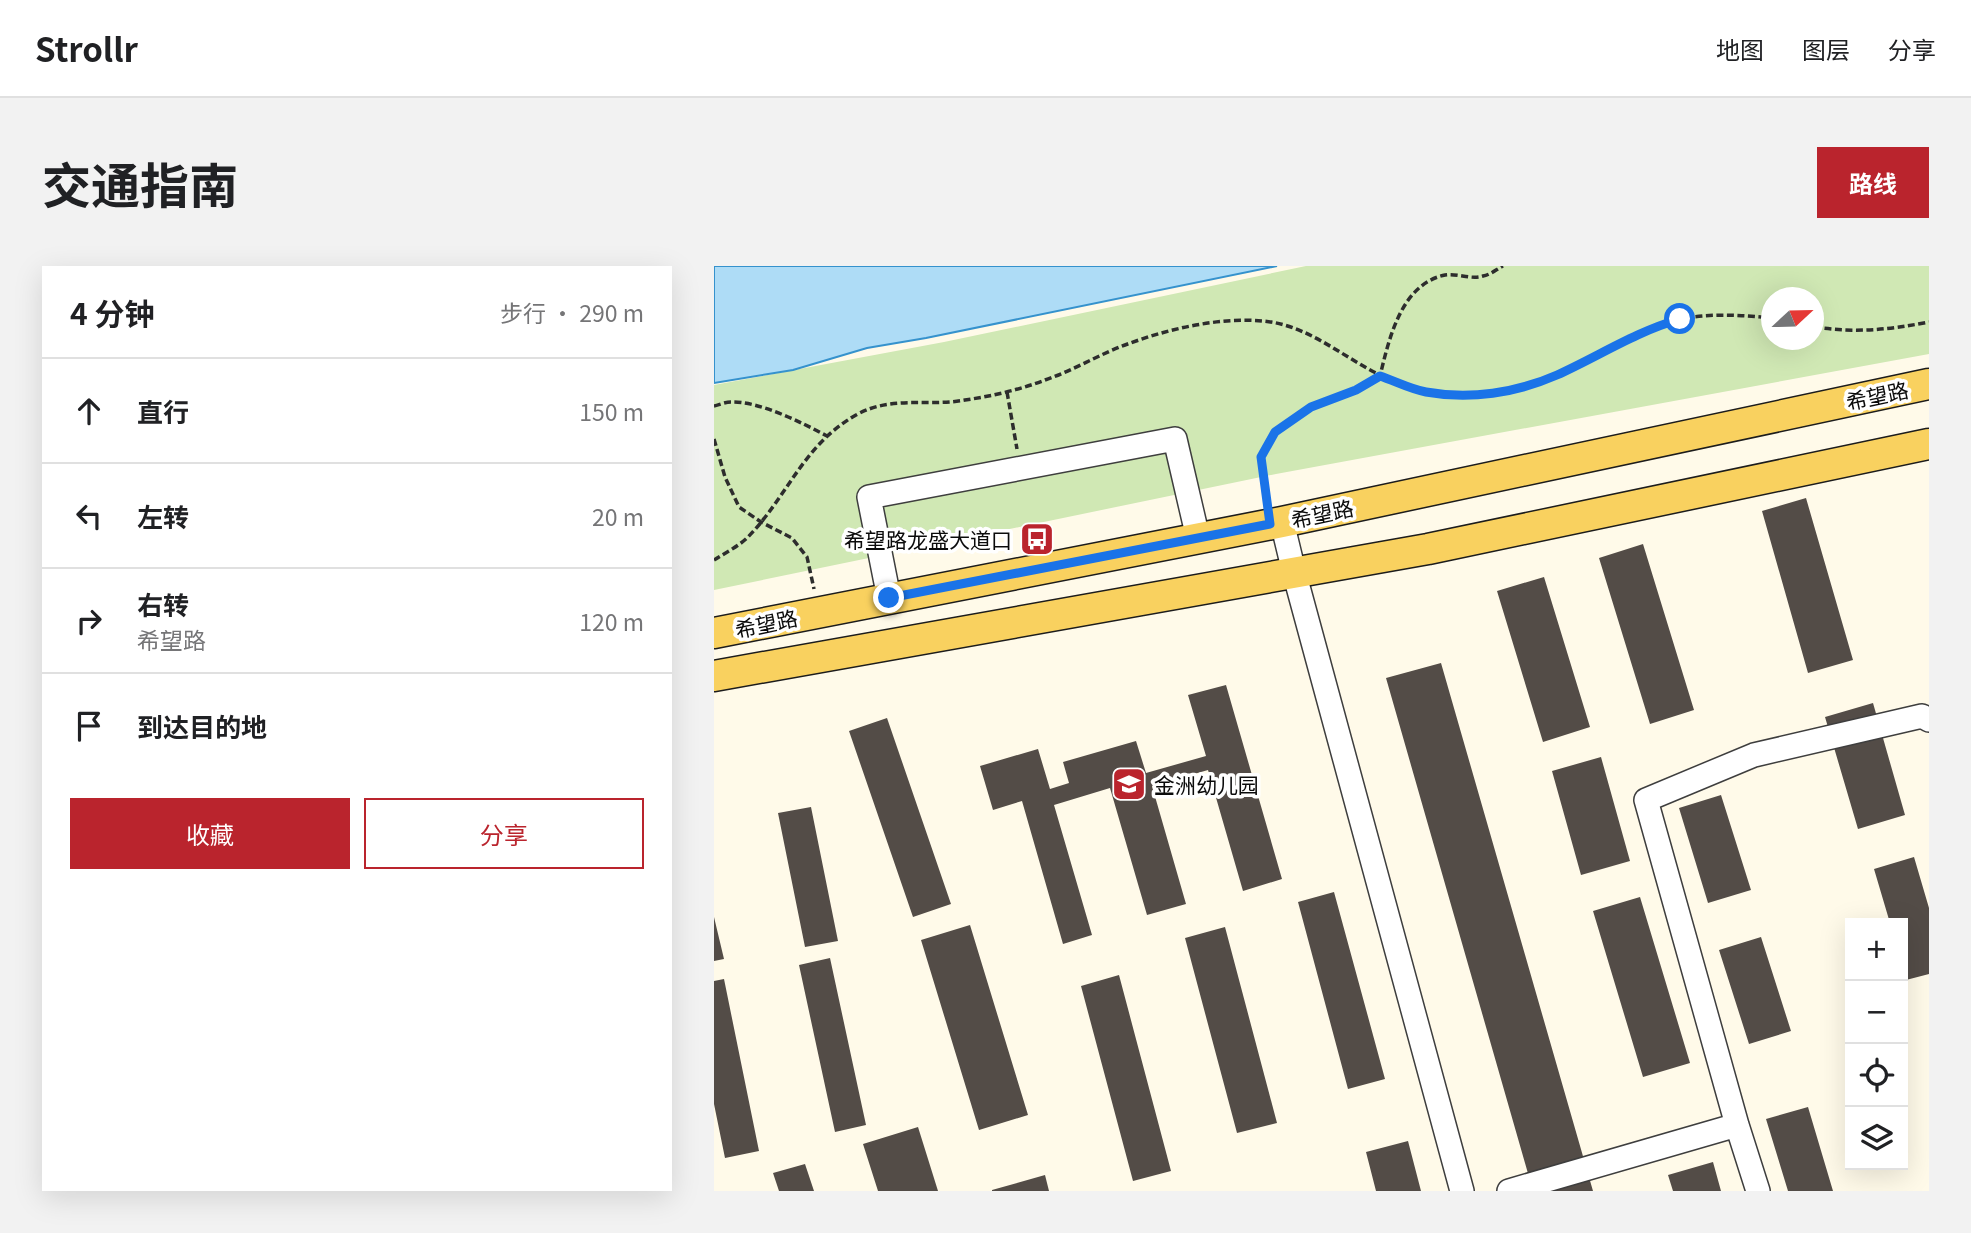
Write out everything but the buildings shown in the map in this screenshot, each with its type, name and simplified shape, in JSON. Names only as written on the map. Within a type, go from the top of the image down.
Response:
[{"type":"main road","name":"希望路","points":[[714,634],[819,611],[1276,523],[1929,384]]},
{"type":"main road","name":"希望路","points":[[714,676],[1428,549],[1929,444]]},
{"type":"street","points":[[889,598],[869,497],[1175,439],[1198,538]]},
{"type":"street","points":[[1276,523],[1294,572],[1462,1191]]},
{"type":"street","points":[[1758,1191],[1646,800],[1754,755],[1923,716],[1929,720]]},
{"type":"street","points":[[1509,1191],[1737,1125]]},
{"type":"path","points":[[1276,523],[1261,457],[1275,432],[1311,407],[1356,390],[1380,376],[1388,340],[1404,305],[1424,284],[1445,275],[1482,277],[1503,266]]},
{"type":"path","points":[[714,560],[745,540],[816,445],[855,415],[884,403],[961,401],[1007,393],[1048,380],[1128,344],[1181,329],[1225,321],[1265,321],[1308,333],[1380,376],[1424,391],[1476,396],[1525,387],[1558,375],[1651,327],[1680,319],[1739,315],[1761,317]]},
{"type":"path","points":[[1824,329],[1846,332],[1886,330],[1929,322]]},
{"type":"path","points":[[1007,393],[1020,469]]},
{"type":"path","points":[[714,406],[731,402],[761,407],[827,436]]},
{"type":"path","points":[[714,439],[725,477],[739,507],[792,538],[807,557],[819,611]]},
{"type":"green space","points":[[1306,266],[1929,266],[1929,354],[1276,474],[714,590],[714,385],[944,342]]},
{"type":"water","points":[[714,266],[1277,266],[867,348],[793,370],[714,383]]},
{"type":"place","name":"希望路龙盛大道口","points":[[1037,539]]},
{"type":"place","name":"金洲幼儿园","points":[[1129,784]]},
{"type":"route","points":[[889,598],[1270,524],[1261,457],[1275,432],[1311,407],[1356,390],[1380,376],[1424,391],[1476,396],[1525,387],[1558,375],[1651,327],[1680,319]]}]
